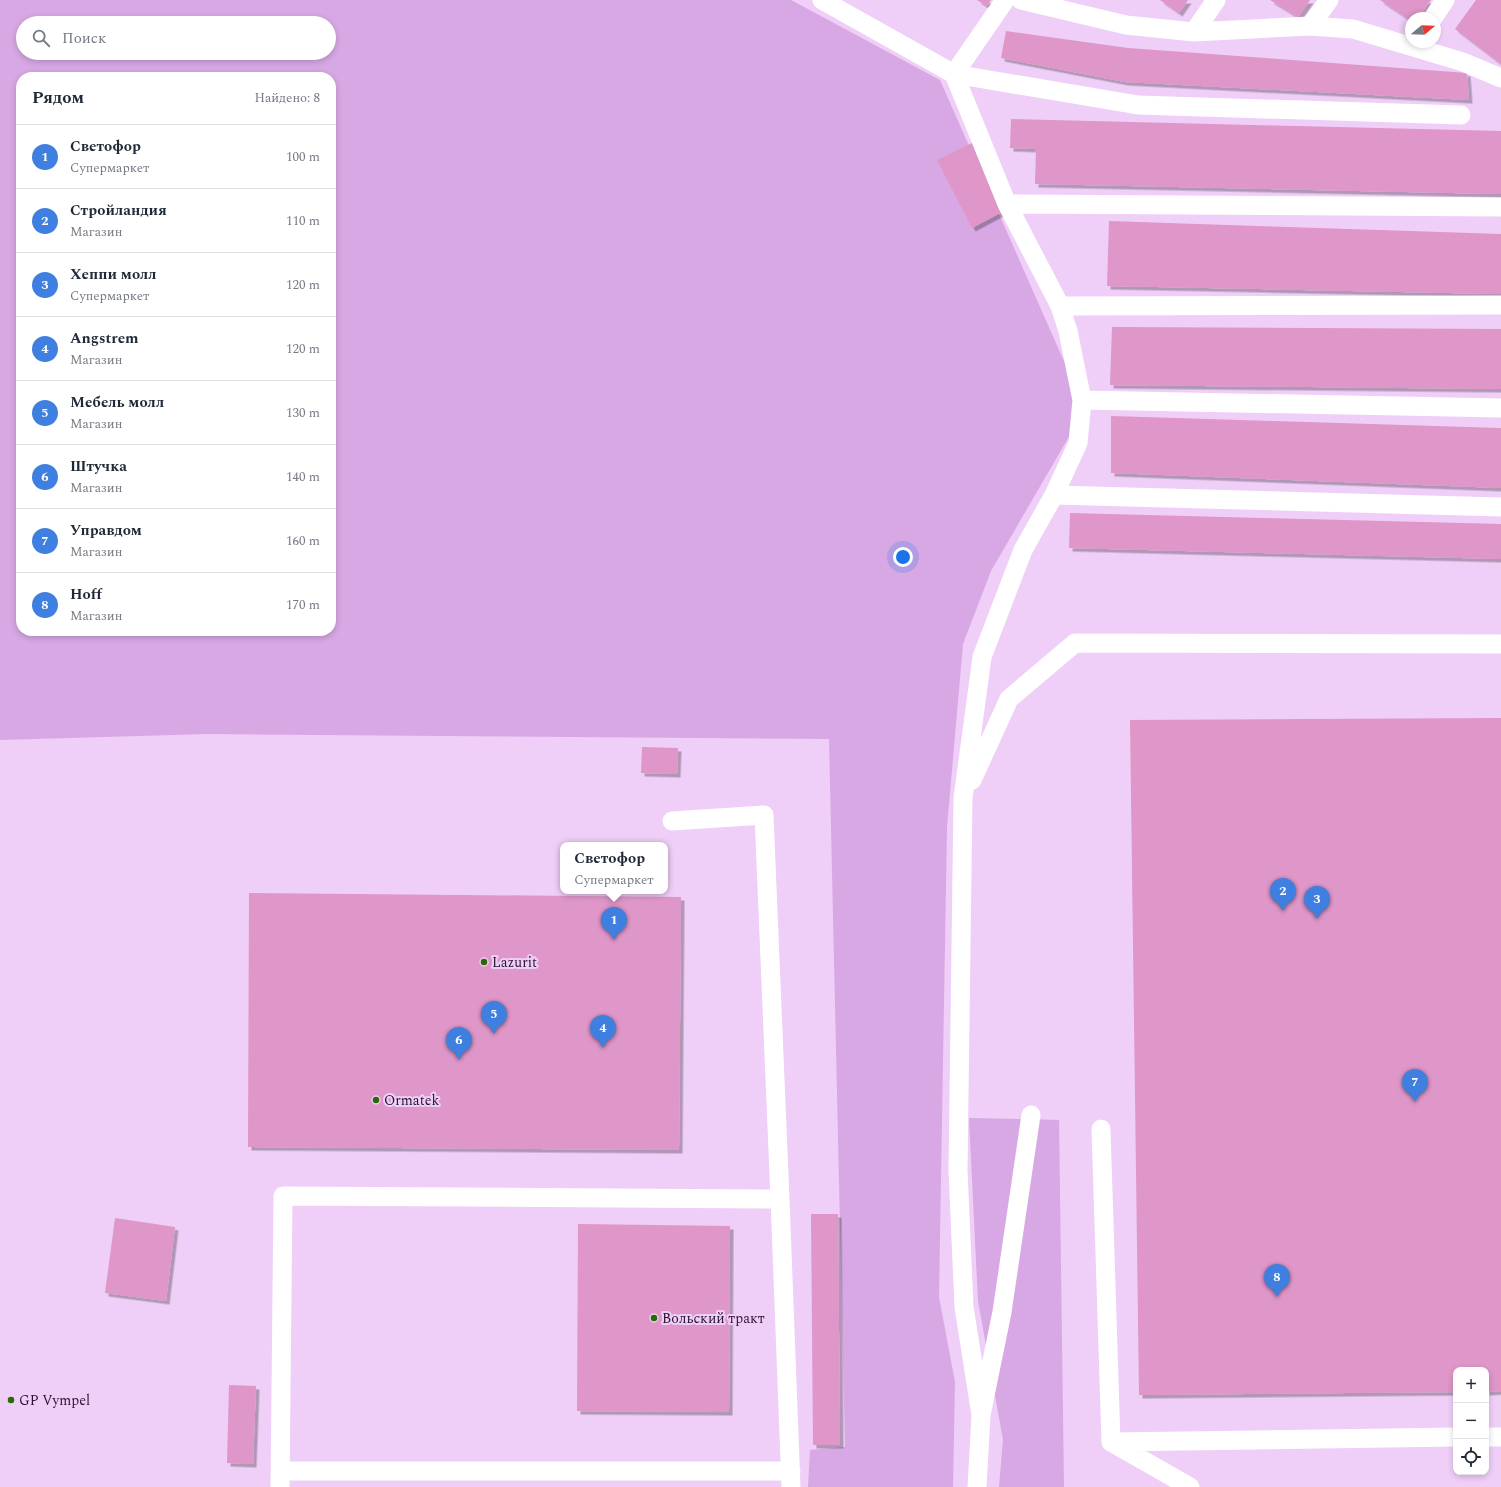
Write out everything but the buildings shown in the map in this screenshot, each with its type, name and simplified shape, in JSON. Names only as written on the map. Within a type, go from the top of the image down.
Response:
[{"type":"lane","points":[[822,0],[954,74],[1138,104],[1461,115]]},
{"type":"lane","points":[[954,74],[1005,0]]},
{"type":"lane","points":[[1020,0],[1079,7],[1126,25],[1194,32],[1310,26],[1353,29],[1405,42]]},
{"type":"lane","points":[[1194,32],[1216,0]]},
{"type":"lane","points":[[1310,26],[1329,0]]},
{"type":"lane","points":[[1437,12],[1445,0]]},
{"type":"lane","points":[[1425,48],[1464,62],[1501,78]]},
{"type":"lane","points":[[954,74],[1007,204],[1060,306],[1068,331],[1082,400],[1078,443],[1054,495],[1023,550],[982,657],[963,798],[958,1170],[964,1307],[981,1415]]},
{"type":"lane","points":[[1007,204],[1501,207]]},
{"type":"lane","points":[[1060,306],[1501,305]]},
{"type":"lane","points":[[1082,400],[1501,408]]},
{"type":"lane","points":[[1054,495],[1501,507]]},
{"type":"lane","points":[[963,798],[1009,699],[1075,643],[1501,644]]},
{"type":"lane","points":[[672,821],[764,815],[780,1199],[791,1479],[280,1479],[283,1196],[780,1199]]},
{"type":"lane","points":[[977,1487],[981,1415],[1002,1312],[1032,1115]]},
{"type":"lane","points":[[1102,1129],[1111,1442]]},
{"type":"lane","points":[[1489,1437],[1501,1437]]},
{"type":"lane","points":[[1111,1442],[1453,1438]]},
{"type":"lane","points":[[1111,1442],[1190,1487]]},
{"type":"shaded area","points":[[0,0],[791,0],[940,80],[1085,409],[991,571],[963,644],[947,827],[939,1297],[955,1382],[953,1487],[808,1487],[810,1450],[845,1447],[829,739],[207,734],[0,740]]},
{"type":"shaded area","points":[[969,1118],[1059,1120],[1064,1487],[999,1487],[1003,1440],[978,1301]]},
{"type":"place","name":"Стройландия","points":[[1283,911]]},
{"type":"place","name":"Хеппи молл","points":[[1317,919]]},
{"type":"place","name":"Светофор","points":[[614,940]]},
{"type":"place","name":"Lazurit","points":[[484,962]]},
{"type":"place","name":"Мебель молл","points":[[494,1034]]},
{"type":"place","name":"Angstrem","points":[[603,1048]]},
{"type":"place","name":"Штучка","points":[[459,1060]]},
{"type":"place","name":"Ormatek","points":[[376,1100]]},
{"type":"place","name":"Управдом","points":[[1415,1102]]},
{"type":"place","name":"Hoff","points":[[1277,1297]]},
{"type":"place","name":"Вольский тракт","points":[[654,1318]]},
{"type":"place","name":"GP Vympel","points":[[11,1400]]}]
